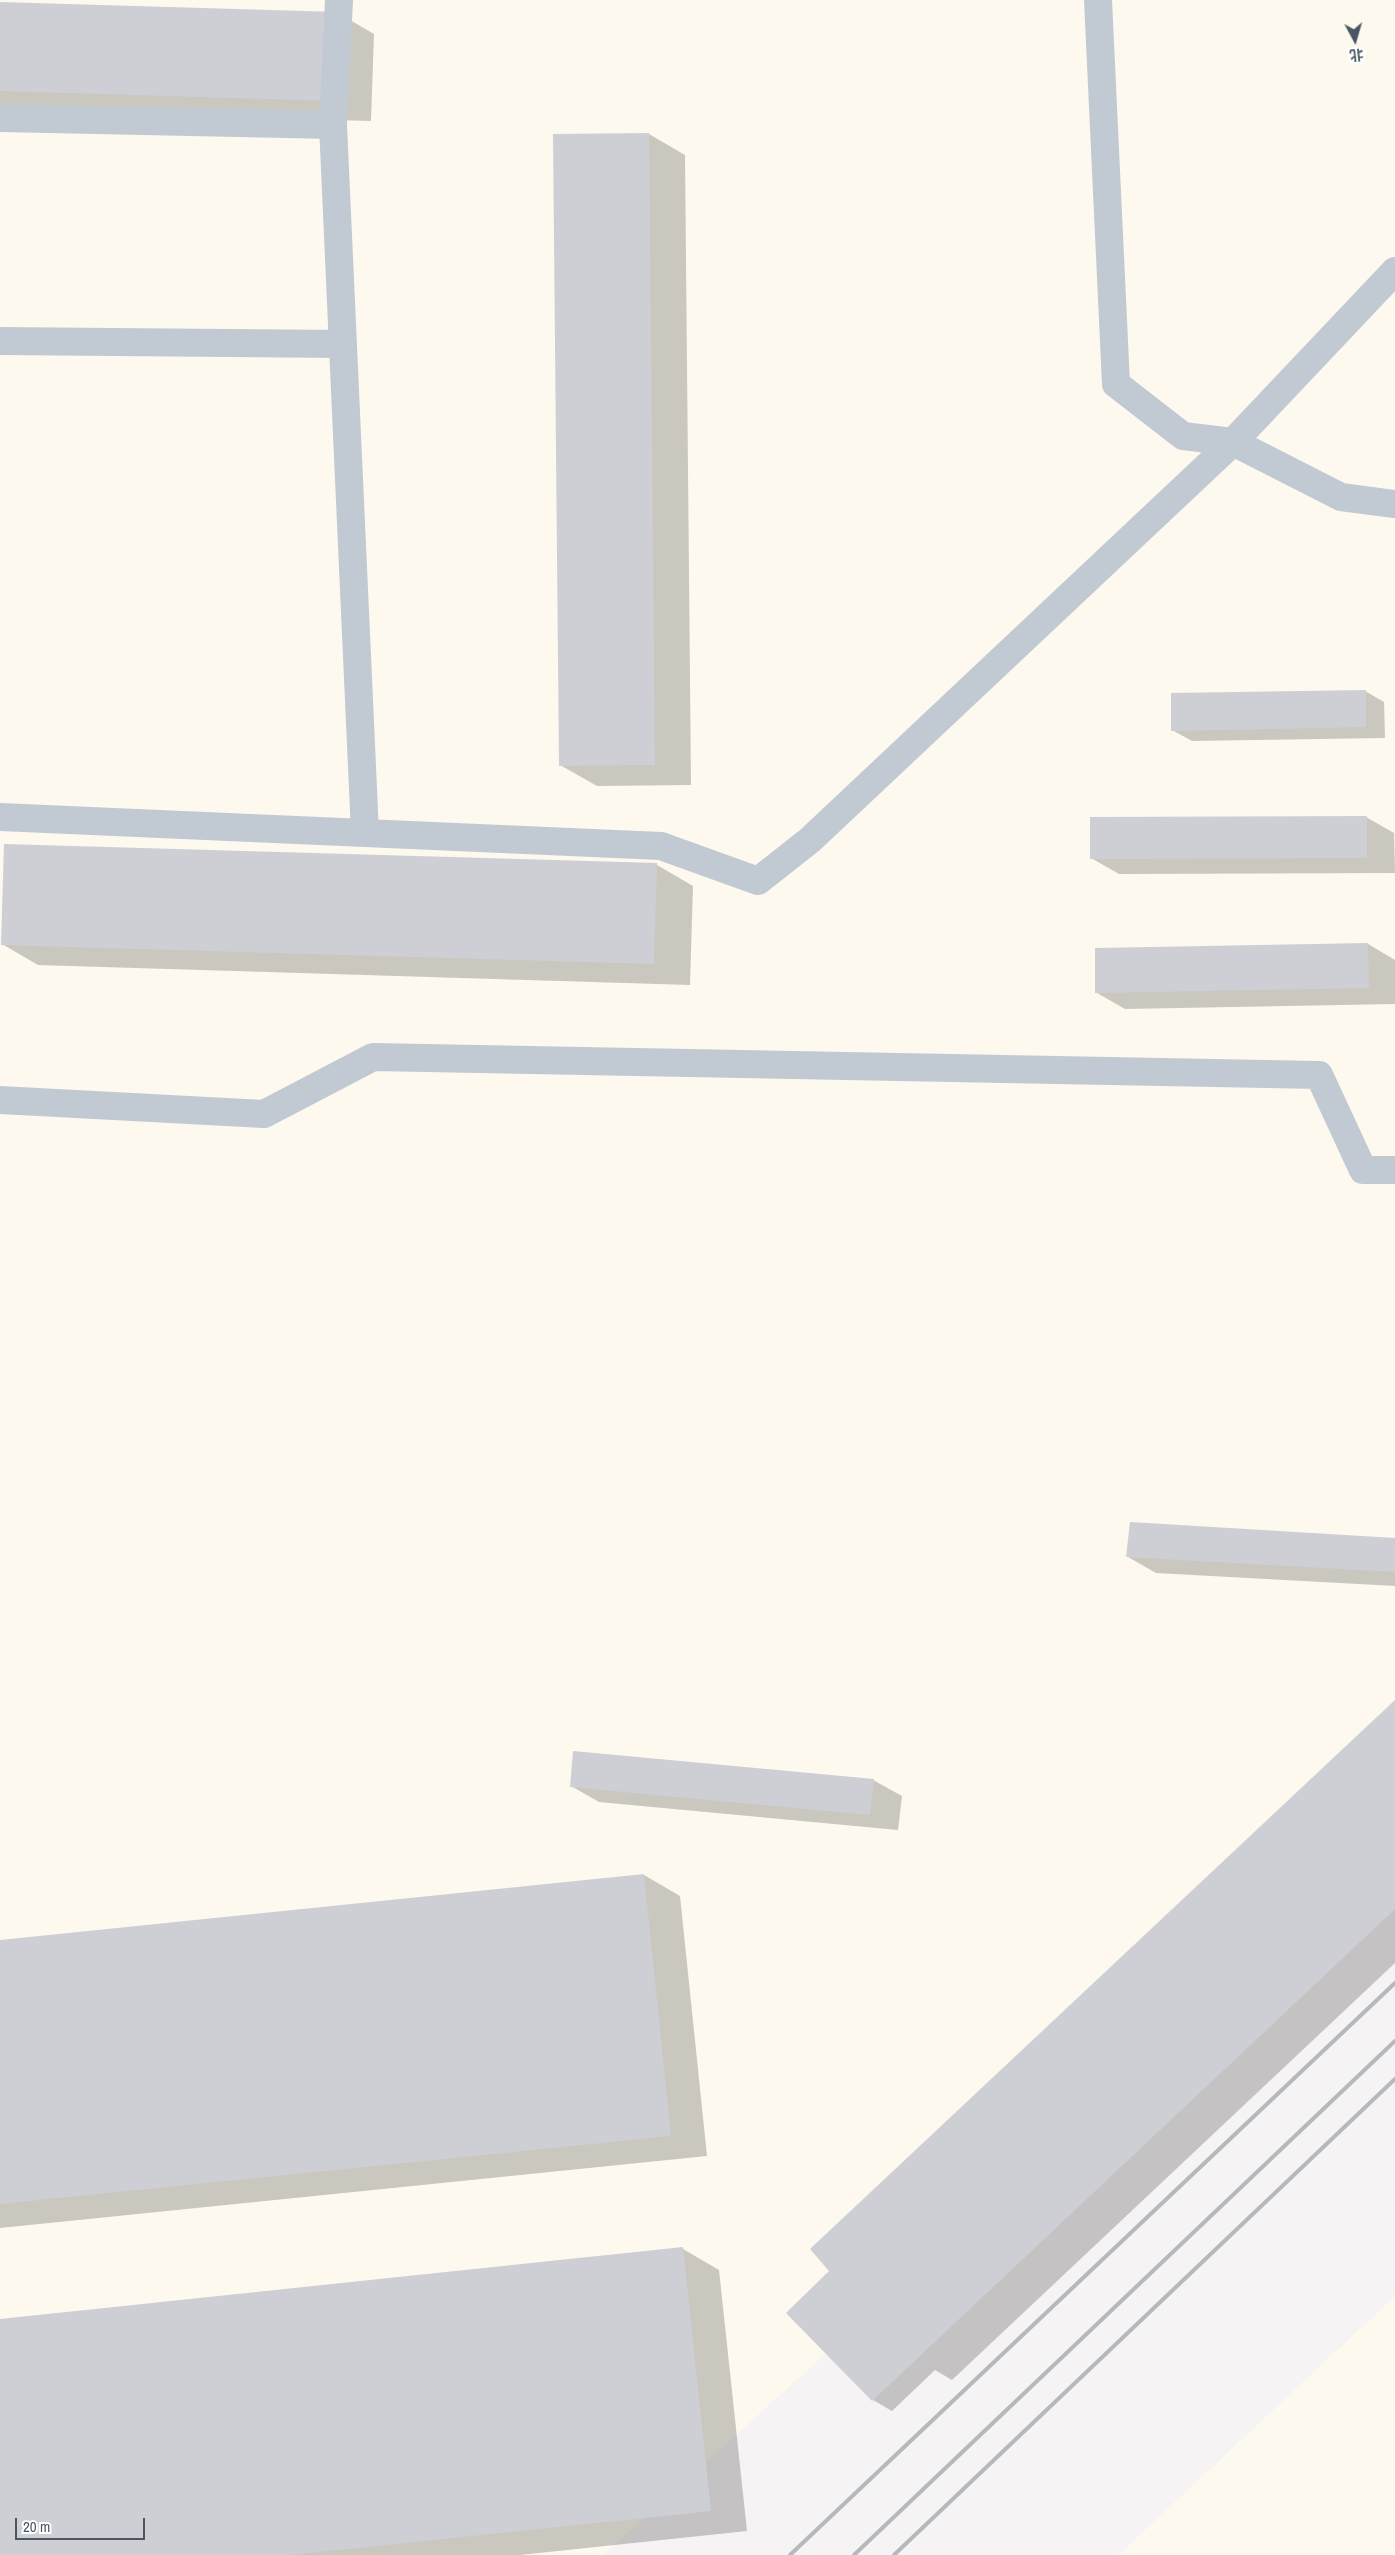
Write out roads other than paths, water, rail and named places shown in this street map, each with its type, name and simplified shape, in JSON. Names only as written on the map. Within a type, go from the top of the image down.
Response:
[{"type":"street","points":[[339,0],[333,125],[365,833]]},
{"type":"street","points":[[1098,0],[1116,384],[1183,436],[1233,442],[1341,497],[1395,504]]},
{"type":"street","points":[[0,118],[333,125]]},
{"type":"street","points":[[0,817],[661,846],[758,881],[810,840],[1233,442],[1395,271]]},
{"type":"street","points":[[0,342],[343,344]]},
{"type":"street","points":[[0,1100],[264,1114],[373,1057],[1319,1075],[1363,1170],[1395,1170]]},
{"type":"railway","points":[[790,2555],[1395,1983]]},
{"type":"railway","points":[[854,2555],[1395,2041]]},
{"type":"railway","points":[[894,2555],[1395,2079]]}]
